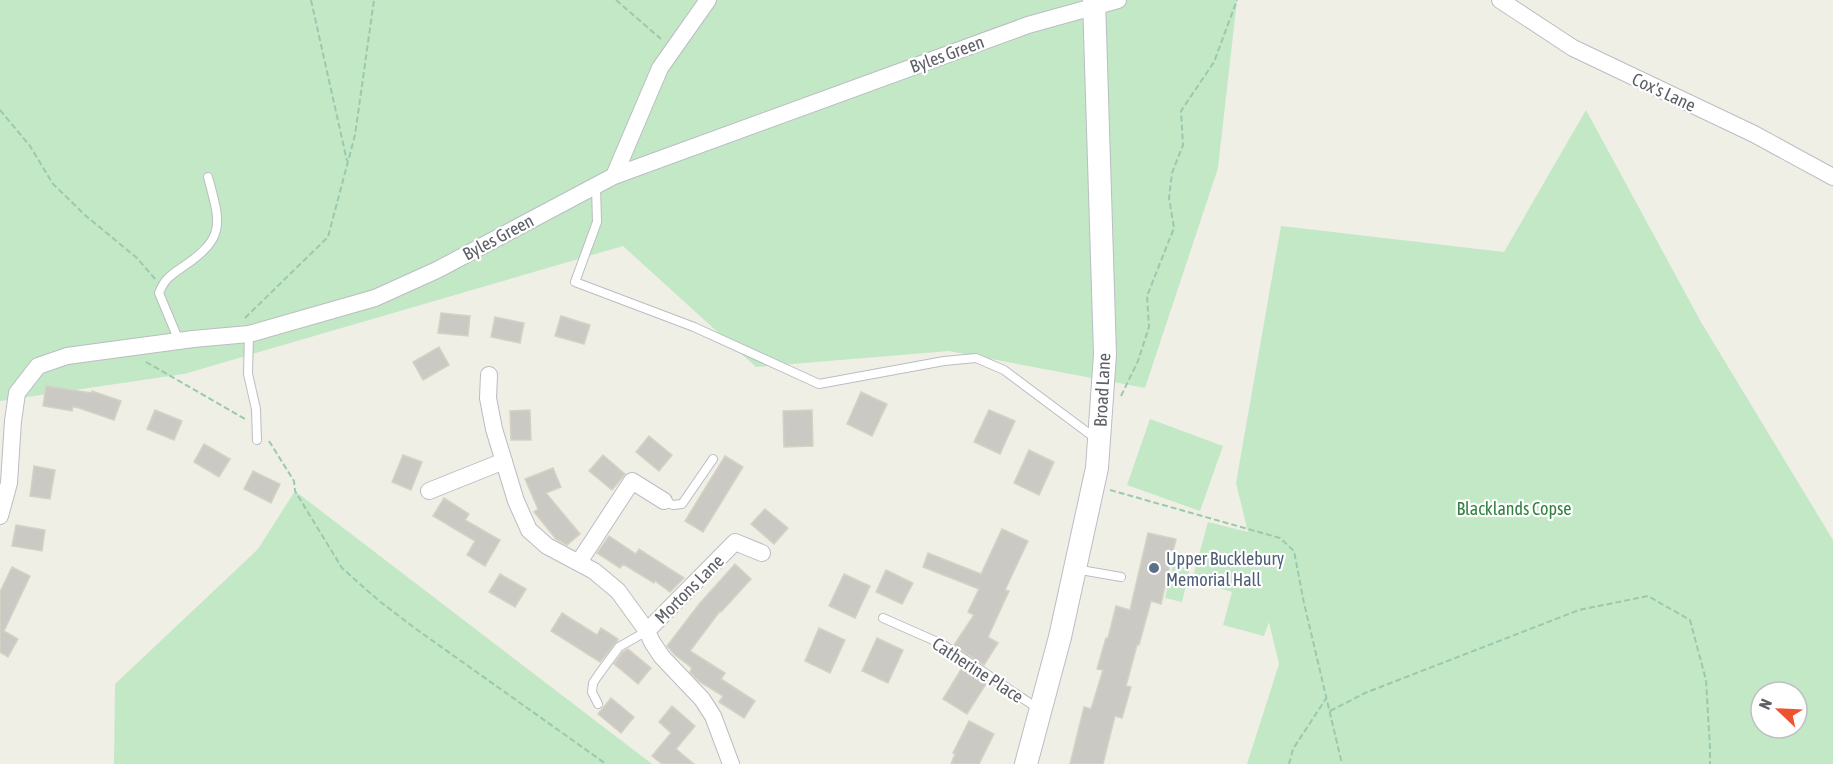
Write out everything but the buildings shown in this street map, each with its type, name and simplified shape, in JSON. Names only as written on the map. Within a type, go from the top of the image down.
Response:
[{"type":"street","points":[[614,176],[660,68],[708,0]]},
{"type":"street","points":[[1094,4],[1118,0]]},
{"type":"street","name":"Cox's Lane","points":[[1500,0],[1572,48],[1754,134],[1833,177]]},
{"type":"street","name":"Byles Green","points":[[0,516],[9,483],[13,421],[18,393],[38,366],[67,356],[249,334],[375,298],[437,270],[614,176],[1028,25],[1094,4]]},
{"type":"street","name":"Broad Lane","points":[[1026,764],[1060,637],[1097,468],[1105,354],[1094,4]]},
{"type":"street","name":"Mortons Lane","points":[[489,375],[490,415],[516,501],[529,530],[547,546],[594,571],[618,591],[647,631],[662,657],[702,699],[713,716],[731,764]]},
{"type":"street","points":[[429,491],[504,461]]},
{"type":"street","points":[[579,562],[632,481],[664,501]]},
{"type":"street","name":"Mortons Lane","points":[[647,631],[735,542],[762,553]]},
{"type":"lane","points":[[179,341],[159,293],[164,280],[198,257],[212,243],[219,221],[208,177]]},
{"type":"lane","points":[[596,185],[597,222],[575,282],[694,327],[819,384],[944,361],[976,358],[1005,370],[1099,441]]},
{"type":"lane","points":[[249,334],[248,374],[256,409],[257,440]]},
{"type":"lane","points":[[664,501],[673,505],[682,504],[713,459]]},
{"type":"lane","points":[[1075,568],[1121,577]]},
{"type":"lane","name":"Catherine Place","points":[[883,618],[942,644],[1040,710]]},
{"type":"lane","points":[[598,705],[592,692],[593,683],[619,647],[647,631]]},
{"type":"path","points":[[311,0],[347,164]]},
{"type":"path","points":[[226,336],[328,237],[355,135],[374,0]]},
{"type":"path","points":[[616,0],[673,50]]},
{"type":"path","points":[[1119,400],[1142,350],[1149,327],[1147,296],[1174,228],[1169,198],[1172,173],[1183,145],[1181,111],[1214,62],[1237,0]]},
{"type":"path","points":[[0,110],[30,146],[53,184],[86,216],[137,258],[155,279],[159,293]]},
{"type":"path","points":[[122,348],[257,426],[294,481],[294,491],[342,568],[416,629],[606,764]]},
{"type":"path","points":[[1093,486],[1280,538],[1294,551],[1342,764]]},
{"type":"path","points":[[1330,711],[1365,693],[1579,610],[1648,596],[1690,620],[1706,680],[1710,764]]},
{"type":"path","points":[[1289,764],[1293,749],[1327,697]]},
{"type":"green space","points":[[0,0],[1237,0],[1218,168],[1145,388],[949,351],[756,367],[623,246],[184,374],[0,401]]},
{"type":"green space","name":"Blacklands Copse","points":[[1586,110],[1701,322],[1833,540],[1833,764],[1247,764],[1279,664],[1269,622],[1264,636],[1223,625],[1232,592],[1192,580],[1208,522],[1248,532],[1236,483],[1281,226],[1504,252]]},
{"type":"green space","points":[[1150,419],[1223,446],[1200,511],[1127,485]]},
{"type":"green space","points":[[295,491],[652,764],[114,764],[115,684],[258,549]]},
{"type":"green space","points":[[1173,565],[1190,569],[1182,602],[1165,598]]},
{"type":"place","name":"Upper Bucklebury Memorial Hall","points":[[1154,568]]}]
